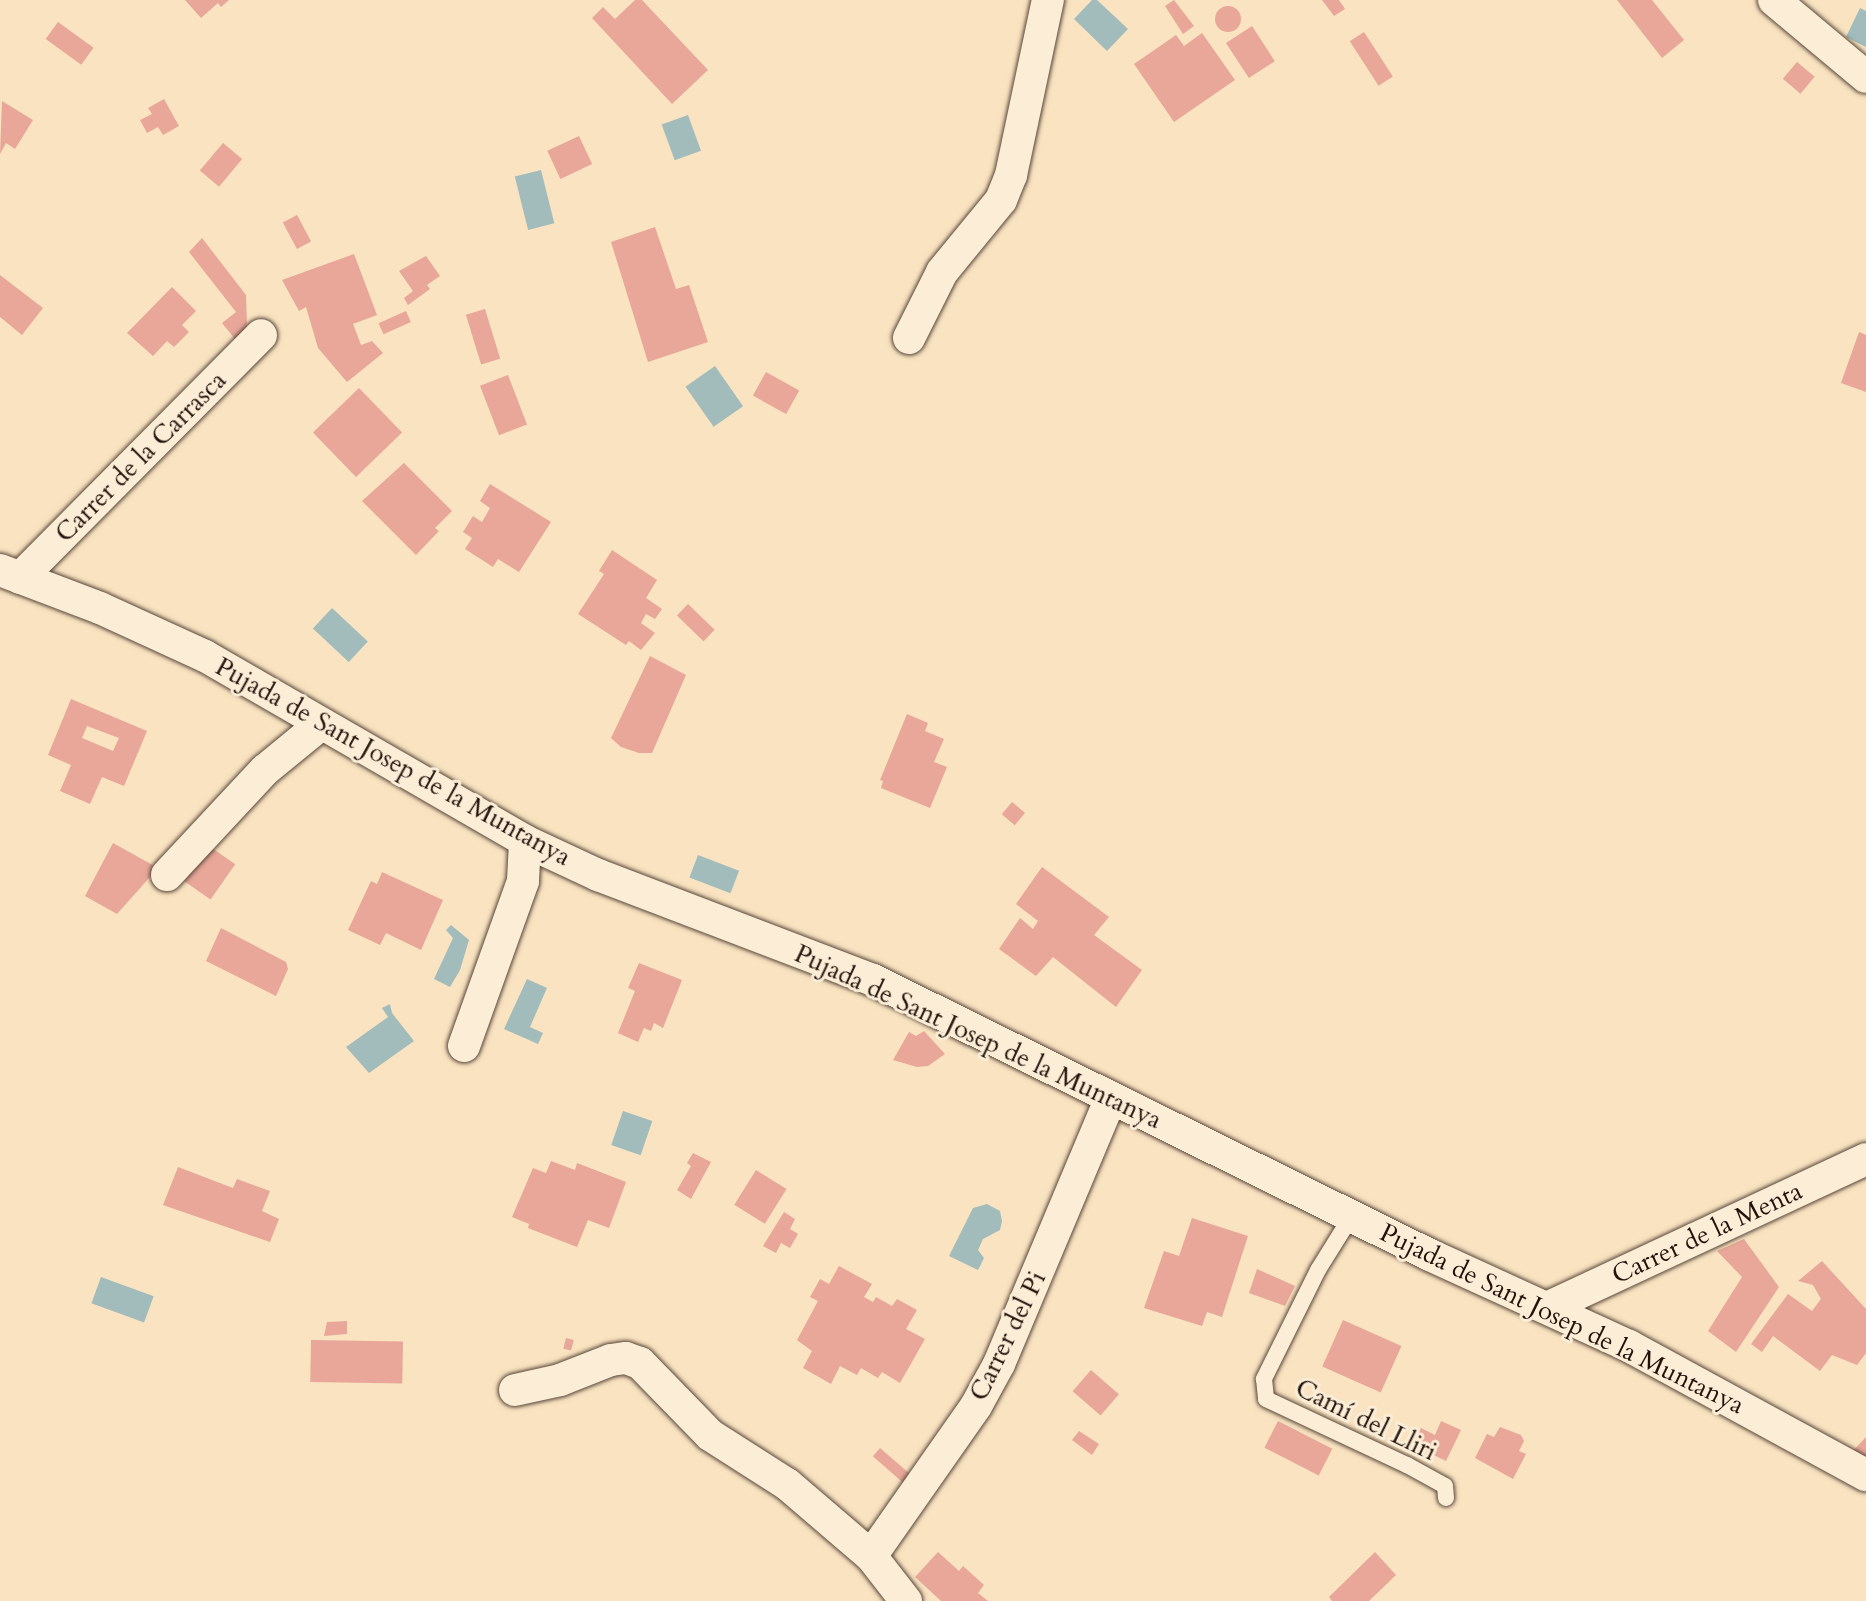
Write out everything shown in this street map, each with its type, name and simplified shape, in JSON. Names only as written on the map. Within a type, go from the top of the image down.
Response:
[{"type":"street","points":[[909,338],[942,272],[1001,200],[1011,175],[1048,0]]},
{"type":"street","points":[[1774,0],[1866,77]]},
{"type":"street","name":"Carrer de la Carrasca","points":[[10,574],[261,335]]},
{"type":"street","name":"Pujada de Sant Josep de la Muntanya","points":[[10,574],[100,608],[205,656],[525,841],[598,875],[873,980],[1351,1217],[1549,1307],[1717,1392],[1866,1475]]},
{"type":"street","points":[[167,875],[265,770],[321,724]]},
{"type":"street","points":[[464,1046],[523,881],[525,841]]},
{"type":"street","name":"Carrer del Pi","points":[[871,1556],[976,1406],[999,1364],[1097,1140],[1111,1098]]},
{"type":"street","name":"Carrer de la Menta","points":[[1549,1307],[1866,1159]]},
{"type":"street","points":[[515,1390],[560,1380],[611,1360],[626,1358],[640,1363],[710,1435],[787,1484],[871,1556],[906,1601]]},
{"type":"lane","name":"Camí del Lliri","points":[[1351,1217],[1318,1270],[1264,1379],[1266,1399],[1407,1465],[1445,1486],[1446,1498]]},
{"type":"water","points":[[1092,0],[1097,0],[1128,29],[1107,51],[1074,19]]},
{"type":"water","points":[[1860,8],[1866,11],[1866,47],[1846,37]]},
{"type":"water","points":[[688,115],[701,151],[675,160],[662,125]]},
{"type":"water","points":[[541,170],[554,223],[528,230],[515,177]]},
{"type":"water","points":[[715,366],[743,406],[714,427],[686,387]]},
{"type":"water","points":[[332,608],[368,641],[349,662],[313,628]]},
{"type":"water","points":[[698,855],[739,871],[730,893],[689,877]]},
{"type":"water","points":[[451,925],[469,940],[460,970],[450,987],[434,979],[453,938],[446,930]]},
{"type":"water","points":[[527,979],[547,988],[530,1027],[543,1033],[538,1044],[504,1029]]},
{"type":"water","points":[[390,1004],[392,1013],[414,1041],[369,1073],[346,1047],[388,1017],[382,1008]]},
{"type":"water","points":[[623,1111],[652,1121],[641,1155],[611,1145]]},
{"type":"water","points":[[987,1204],[1000,1211],[1002,1221],[1000,1230],[983,1239],[978,1250],[984,1258],[978,1270],[949,1256],[973,1208]]},
{"type":"water","points":[[101,1277],[154,1296],[144,1322],[91,1303]]},
{"type":"building","points":[[185,0],[229,0],[221,7],[218,3],[201,18]]},
{"type":"building","points":[[635,0],[642,0],[708,70],[672,104],[592,18],[603,7],[615,19]]},
{"type":"building","points":[[1174,0],[1194,26],[1183,34],[1165,6]]},
{"type":"building","points":[[1322,0],[1339,0],[1345,9],[1334,16]]},
{"type":"building","points":[[1617,0],[1652,0],[1684,40],[1662,58]]},
{"type":"building","points":[[1228,6],[1237,10],[1241,19],[1237,28],[1228,32],[1219,28],[1215,19],[1219,10]]},
{"type":"building","points":[[58,22],[94,48],[81,65],[46,39]]},
{"type":"building","points":[[1252,26],[1275,61],[1249,78],[1226,43]]},
{"type":"building","points":[[1364,32],[1393,76],[1379,86],[1350,41]]},
{"type":"building","points":[[1202,33],[1235,80],[1174,122],[1134,64],[1176,35],[1184,46]]},
{"type":"building","points":[[1797,62],[1815,77],[1800,94],[1783,79]]},
{"type":"building","points":[[164,99],[179,126],[163,135],[158,127],[147,133],[140,120],[152,114],[148,108]]},
{"type":"building","points":[[2,101],[33,120],[15,149],[6,143],[0,154]]},
{"type":"building","points":[[579,136],[592,164],[560,179],[547,151]]},
{"type":"building","points":[[223,143],[242,159],[219,187],[200,171]]},
{"type":"building","points":[[297,215],[311,241],[297,249],[283,223]]},
{"type":"building","points":[[655,227],[676,289],[689,285],[708,342],[648,362],[611,242]]},
{"type":"building","points":[[202,238],[246,295],[247,325],[239,344],[222,323],[236,312],[189,252]]},
{"type":"building","points":[[354,254],[377,315],[353,324],[361,345],[372,341],[383,353],[347,382],[318,348],[306,307],[299,311],[282,280]]},
{"type":"building","points":[[426,256],[440,276],[427,285],[430,289],[408,305],[404,298],[413,291],[399,271]]},
{"type":"building","points":[[0,275],[43,308],[22,335],[0,317]]},
{"type":"building","points":[[172,287],[196,311],[182,325],[189,332],[174,347],[167,341],[153,356],[127,333]]},
{"type":"building","points":[[485,309],[500,359],[481,365],[466,315]]},
{"type":"building","points":[[406,311],[411,322],[383,334],[379,323]]},
{"type":"building","points":[[1859,332],[1866,335],[1866,392],[1841,383]]},
{"type":"building","points":[[766,372],[799,390],[786,414],[753,396]]},
{"type":"building","points":[[508,375],[527,424],[499,435],[480,386]]},
{"type":"building","points":[[359,388],[402,433],[356,477],[313,432]]},
{"type":"building","points":[[404,463],[452,511],[435,528],[439,531],[416,555],[362,501]]},
{"type":"building","points":[[490,484],[551,522],[519,572],[498,559],[493,567],[465,549],[472,538],[463,532],[473,516],[482,522],[490,508],[480,501]]},
{"type":"building","points":[[612,550],[657,580],[646,598],[662,609],[655,619],[646,614],[641,623],[655,633],[641,650],[629,641],[626,645],[578,614],[604,574],[599,571]]},
{"type":"building","points":[[688,604],[715,630],[704,641],[677,616]]},
{"type":"building","points":[[650,656],[686,675],[652,753],[639,753],[621,747],[611,738]]},
{"type":"building","points":[[71,699],[147,731],[124,786],[102,777],[90,804],[60,791],[71,765],[48,755]],"holes":[[[87,726],[119,738],[113,751],[82,738]]]},
{"type":"building","points":[[907,714],[928,723],[925,731],[944,739],[934,762],[947,767],[930,808],[881,788],[883,781],[880,780]]},
{"type":"building","points":[[1012,802],[1025,813],[1015,825],[1002,814]]},
{"type":"building","points":[[113,843],[158,868],[117,914],[85,896]]},
{"type":"building","points":[[209,846],[235,864],[211,900],[184,881]]},
{"type":"building","points":[[1042,867],[1109,917],[1094,935],[1142,970],[1116,1007],[1053,957],[1036,976],[999,949],[1020,918],[1033,929],[1038,921],[1016,904]]},
{"type":"building","points":[[382,872],[443,900],[421,950],[386,933],[380,945],[348,930],[371,881],[377,884]]},
{"type":"building","points":[[221,928],[286,962],[288,969],[276,996],[206,961]]},
{"type":"building","points":[[639,963],[682,980],[663,1028],[654,1023],[651,1031],[644,1028],[638,1042],[618,1033],[635,991],[628,988]]},
{"type":"building","points":[[924,1031],[945,1054],[928,1066],[917,1067],[893,1060],[909,1032],[916,1036]]},
{"type":"building","points":[[693,1153],[711,1162],[691,1199],[677,1190],[691,1166],[687,1163]]},
{"type":"building","points":[[551,1161],[575,1170],[577,1163],[626,1182],[609,1228],[588,1220],[577,1247],[528,1228],[529,1224],[512,1217],[533,1168],[546,1173]]},
{"type":"building","points":[[178,1167],[233,1188],[237,1179],[270,1191],[262,1211],[279,1219],[270,1242],[163,1205]]},
{"type":"building","points":[[756,1170],[787,1189],[765,1224],[734,1205]]},
{"type":"building","points":[[784,1212],[795,1219],[790,1229],[798,1234],[790,1248],[781,1243],[776,1253],[763,1246]]},
{"type":"building","points":[[1192,1218],[1248,1236],[1222,1317],[1207,1312],[1202,1326],[1144,1308],[1164,1251],[1179,1256]]},
{"type":"building","points":[[1744,1239],[1779,1287],[1736,1352],[1708,1331],[1742,1277],[1717,1251]]},
{"type":"building","points":[[1822,1261],[1866,1309],[1866,1353],[1857,1365],[1832,1355],[1820,1371],[1773,1336],[1762,1352],[1751,1344],[1788,1294],[1812,1311],[1821,1299],[1813,1285],[1798,1281]]},
{"type":"building","points":[[839,1266],[872,1284],[864,1297],[873,1302],[876,1297],[892,1306],[897,1299],[917,1310],[906,1329],[925,1339],[900,1383],[882,1372],[878,1378],[861,1368],[857,1375],[840,1366],[831,1384],[803,1368],[812,1351],[797,1340],[818,1301],[810,1297],[820,1279],[829,1284]]},
{"type":"building","points":[[1257,1269],[1295,1286],[1285,1306],[1249,1293]]},
{"type":"building","points":[[1343,1320],[1401,1346],[1381,1393],[1322,1367]]},
{"type":"building","points":[[347,1321],[347,1334],[324,1336],[327,1322]]},
{"type":"building","points":[[566,1338],[574,1340],[571,1351],[563,1349]]},
{"type":"building","points":[[311,1340],[403,1342],[402,1384],[310,1382]]},
{"type":"building","points":[[1091,1370],[1119,1394],[1101,1415],[1073,1391]]},
{"type":"building","points":[[1278,1421],[1332,1449],[1319,1475],[1264,1448]]},
{"type":"building","points":[[1441,1421],[1461,1430],[1446,1461],[1413,1445],[1421,1428],[1435,1435]]},
{"type":"building","points":[[1500,1427],[1521,1435],[1524,1441],[1519,1451],[1526,1454],[1513,1479],[1475,1458],[1487,1434],[1494,1437]]},
{"type":"building","points":[[1079,1431],[1099,1444],[1092,1455],[1072,1440]]},
{"type":"building","points":[[1866,1437],[1866,1457],[1854,1450]]},
{"type":"building","points":[[880,1448],[913,1477],[906,1485],[873,1456]]},
{"type":"building","points":[[938,1552],[959,1571],[963,1566],[984,1585],[978,1593],[988,1601],[941,1601],[915,1577]]},
{"type":"building","points":[[1375,1552],[1396,1575],[1369,1601],[1332,1601],[1329,1597]]}]
